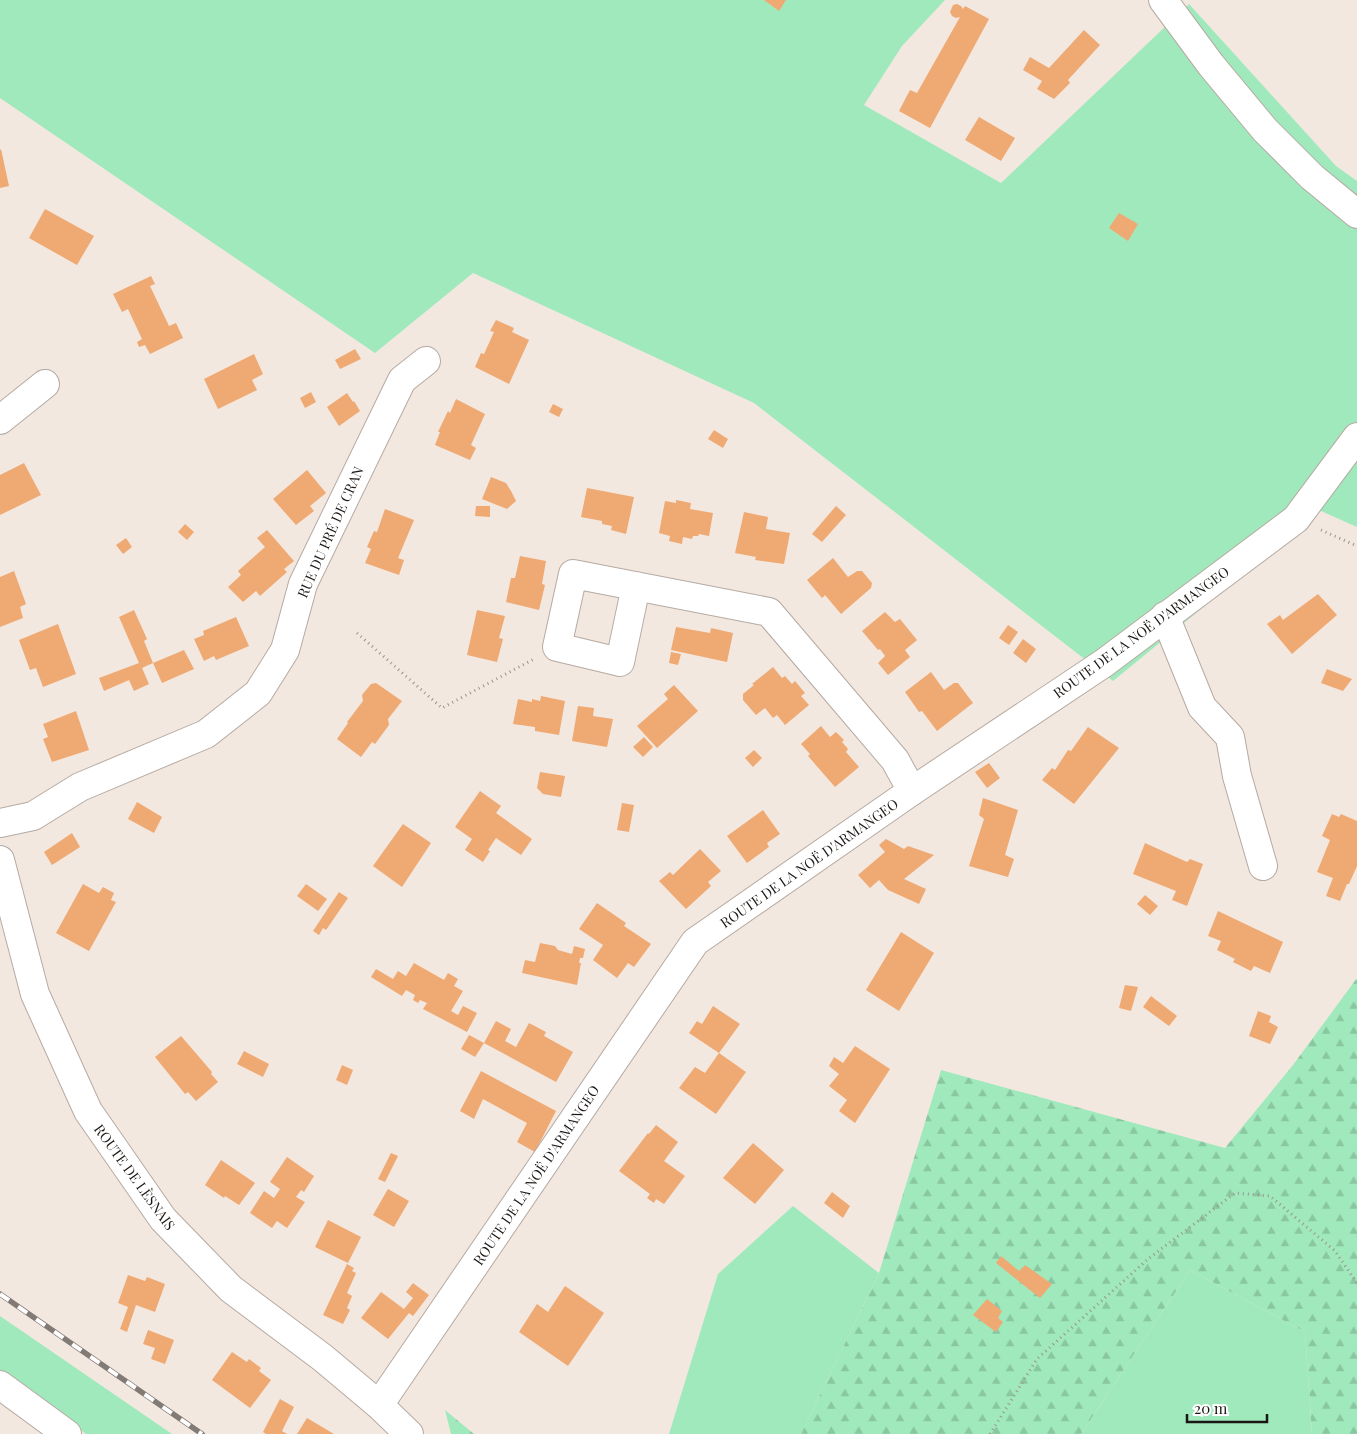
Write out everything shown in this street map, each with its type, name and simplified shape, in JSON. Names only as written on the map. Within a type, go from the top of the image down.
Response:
[{"type":"street","points":[[1163,0],[1211,65],[1265,130],[1312,177],[1357,214]]},
{"type":"street","name":"RUE DU PRÉ DE CRAN","points":[[0,823],[33,816],[80,787],[206,734],[258,693],[285,650],[303,584],[402,380],[426,361]]},
{"type":"street","points":[[0,420],[45,384]]},
{"type":"street","name":"ROUTE DE LA NOË D'ARMANGEO","points":[[379,1405],[695,942],[912,791],[1104,662],[1296,518],[1357,437]]},
{"type":"street","points":[[636,586],[620,662],[557,647],[573,574],[636,586],[769,612],[895,760],[912,791]]},
{"type":"street","points":[[1165,616],[1202,707],[1230,737],[1238,776],[1263,866]]},
{"type":"street","name":"ROUTE DE LÈSNAIS","points":[[0,860],[35,994],[88,1111],[163,1219],[231,1289],[323,1358],[379,1405],[409,1434]]},
{"type":"street","points":[[0,1385],[67,1434]]},
{"type":"path","points":[[1296,518],[1357,546]]},
{"type":"path","points":[[357,633],[442,708],[557,647]]},
{"type":"path","points":[[990,1434],[1037,1358],[1148,1259],[1235,1193],[1270,1196],[1335,1251],[1357,1283]]},
{"type":"green space","points":[[0,0],[945,0],[902,46],[864,105],[1001,183],[1189,4],[1336,166],[1357,181],[1357,527],[1321,511],[1113,681],[754,403],[473,273],[375,353],[0,98]]},
{"type":"green space","points":[[1357,978],[1357,1434],[1312,1434],[1305,1332],[1190,1270],[1081,1434],[801,1434],[879,1273],[941,1070],[1225,1148],[1293,1065]]},
{"type":"green space","points":[[793,1206],[879,1273],[801,1434],[669,1434],[718,1274]]},
{"type":"green space","points":[[1190,1270],[1305,1332],[1312,1434],[1081,1434]]},
{"type":"green space","points":[[0,1316],[172,1434],[86,1434],[0,1370]]},
{"type":"green space","points":[[445,1410],[474,1434],[451,1434]]},
{"type":"building","points":[[764,0],[786,0],[779,11]]},
{"type":"building","points":[[957,4],[963,9],[965,6],[989,19],[930,128],[899,111],[910,90],[917,93],[960,17],[952,16],[950,12],[953,5]]},
{"type":"building","points":[[1084,30],[1100,45],[1068,80],[1070,83],[1054,99],[1037,89],[1042,81],[1023,70],[1030,57],[1049,68]]},
{"type":"building","points":[[979,117],[1015,138],[1001,161],[965,140]]},
{"type":"building","points":[[0,150],[9,186],[0,188]]},
{"type":"building","points":[[45,209],[94,236],[77,265],[29,238]]},
{"type":"building","points":[[1119,213],[1138,224],[1128,241],[1109,228]]},
{"type":"building","points":[[151,276],[155,284],[150,286],[169,326],[176,323],[183,338],[150,354],[145,345],[139,347],[137,342],[142,339],[128,309],[122,312],[113,294]]},
{"type":"building","points":[[496,320],[514,328],[512,332],[529,340],[509,384],[475,367],[481,353],[484,354],[494,332],[490,331]]},
{"type":"building","points":[[355,349],[361,359],[340,369],[335,360]]},
{"type":"building","points":[[254,354],[263,374],[252,380],[257,390],[218,409],[204,379]]},
{"type":"building","points":[[311,392],[316,402],[305,408],[300,398]]},
{"type":"building","points":[[347,393],[360,411],[339,426],[327,407]]},
{"type":"building","points":[[456,399],[485,414],[471,445],[476,448],[470,460],[435,445],[440,432],[438,432]]},
{"type":"building","points":[[553,404],[563,409],[559,417],[549,412]]},
{"type":"building","points":[[714,430],[728,439],[723,448],[708,439]]},
{"type":"building","points":[[24,463],[41,495],[0,515],[0,475]]},
{"type":"building","points":[[307,470],[326,493],[310,506],[314,511],[296,525],[273,499]]},
{"type":"building","points":[[491,477],[506,483],[516,501],[507,509],[482,499]]},
{"type":"building","points":[[587,488],[634,497],[626,534],[611,530],[612,526],[602,524],[602,521],[581,517]]},
{"type":"building","points":[[676,500],[691,503],[690,509],[713,513],[709,536],[699,534],[698,536],[693,536],[692,539],[683,537],[682,544],[669,541],[670,536],[659,533],[665,501],[676,503]]},
{"type":"building","points":[[476,506],[490,506],[490,517],[475,516]]},
{"type":"building","points":[[836,506],[846,515],[822,542],[812,534]]},
{"type":"building","points":[[385,509],[414,520],[398,558],[404,560],[399,575],[365,563],[371,549],[367,547],[374,531],[377,532]]},
{"type":"building","points":[[744,512],[768,517],[766,529],[790,533],[784,564],[755,560],[756,557],[735,553]]},
{"type":"building","points":[[185,524],[194,532],[187,540],[178,532]]},
{"type":"building","points":[[267,530],[294,561],[284,569],[287,572],[260,596],[256,591],[243,602],[228,587],[241,575],[238,571],[265,547],[257,538]]},
{"type":"building","points":[[126,538],[132,547],[123,554],[116,545]]},
{"type":"building","points":[[520,556],[546,561],[542,584],[545,585],[539,610],[506,602],[511,578],[515,578]]},
{"type":"building","points":[[833,558],[848,577],[857,571],[862,571],[872,583],[871,588],[841,614],[825,595],[822,598],[807,580]]},
{"type":"building","points":[[14,571],[26,604],[20,607],[23,618],[0,627],[0,577]]},
{"type":"building","points":[[1318,594],[1337,615],[1292,654],[1267,624],[1280,615],[1283,620]]},
{"type":"building","points":[[134,610],[147,639],[144,641],[153,663],[142,668],[149,684],[134,691],[129,680],[104,691],[99,678],[139,663],[119,617]]},
{"type":"building","points":[[477,610],[505,616],[499,638],[503,639],[497,662],[467,655]]},
{"type":"building","points":[[885,612],[895,622],[900,619],[917,640],[905,650],[910,657],[888,675],[878,663],[885,656],[862,631]]},
{"type":"building","points":[[236,617],[249,646],[216,660],[214,656],[204,661],[194,639],[204,635],[203,631]]},
{"type":"building","points":[[58,624],[76,674],[43,687],[36,668],[30,670],[19,640]]},
{"type":"building","points":[[1008,625],[1018,632],[1009,645],[999,638]]},
{"type":"building","points":[[676,627],[710,633],[711,628],[733,633],[727,662],[671,650]]},
{"type":"building","points":[[1023,639],[1036,649],[1026,663],[1013,653]]},
{"type":"building","points":[[184,650],[194,669],[162,683],[153,663]]},
{"type":"building","points":[[671,652],[681,654],[678,665],[669,663]]},
{"type":"building","points":[[773,667],[782,678],[785,676],[792,684],[795,681],[805,693],[801,696],[809,705],[785,725],[777,715],[773,718],[765,708],[756,715],[743,700],[743,694],[754,685],[752,684]]},
{"type":"building","points":[[1327,669],[1352,679],[1343,691],[1321,683]]},
{"type":"building","points":[[931,672],[944,690],[954,683],[958,683],[973,703],[937,731],[922,711],[919,712],[905,692]]},
{"type":"building","points":[[376,683],[402,701],[388,719],[389,725],[375,744],[372,742],[361,757],[337,739],[363,701],[362,695],[371,684]]},
{"type":"building","points":[[674,685],[698,711],[657,748],[637,726],[668,699],[664,694]]},
{"type":"building","points":[[541,696],[565,701],[559,735],[535,731],[535,727],[513,724],[518,699],[532,702],[532,699],[540,701]]},
{"type":"building","points":[[578,706],[594,708],[593,716],[613,719],[607,747],[572,741]]},
{"type":"building","points":[[76,711],[89,750],[52,762],[43,739],[48,737],[43,724]]},
{"type":"building","points":[[821,726],[830,737],[836,732],[844,740],[842,742],[848,749],[846,752],[859,767],[835,787],[808,756],[810,754],[801,744]]},
{"type":"building","points":[[1088,727],[1119,748],[1074,804],[1042,780],[1052,768],[1055,770],[1068,750],[1071,751]]},
{"type":"building","points":[[644,737],[653,747],[643,757],[633,747]]},
{"type":"building","points":[[754,750],[762,758],[753,767],[745,758]]},
{"type":"building","points":[[989,763],[1000,778],[987,788],[975,772]]},
{"type":"building","points":[[540,772],[565,776],[561,797],[543,794],[537,788]]},
{"type":"building","points":[[480,791],[501,806],[496,813],[532,839],[521,855],[496,838],[483,862],[465,850],[472,839],[455,827]]},
{"type":"building","points":[[983,798],[1018,810],[1005,855],[1014,859],[1008,877],[969,866],[984,819],[979,815]]},
{"type":"building","points":[[137,802],[162,817],[154,833],[128,819]]},
{"type":"building","points":[[622,803],[634,805],[629,832],[617,830]]},
{"type":"building","points":[[763,810],[780,834],[767,843],[769,847],[747,863],[727,836]]},
{"type":"building","points":[[1332,814],[1339,817],[1341,814],[1357,821],[1357,866],[1340,901],[1326,896],[1333,878],[1317,872],[1330,840],[1322,836]]},
{"type":"building","points":[[403,824],[431,843],[402,887],[373,866]]},
{"type":"building","points":[[72,833],[80,847],[52,865],[44,852]]},
{"type":"building","points":[[886,839],[904,849],[908,846],[934,855],[904,879],[926,889],[919,904],[888,890],[879,880],[870,888],[858,875],[885,852],[879,845]]},
{"type":"building","points":[[1145,843],[1187,862],[1190,859],[1203,864],[1187,906],[1172,900],[1176,891],[1133,874]]},
{"type":"building","points":[[700,849],[721,871],[708,882],[711,886],[686,909],[659,881],[670,872],[673,875]]},
{"type":"building","points":[[83,884],[99,893],[103,887],[114,893],[111,900],[116,902],[89,951],[56,933]]},
{"type":"building","points":[[306,884],[327,899],[318,911],[297,896]]},
{"type":"building","points":[[339,892],[348,898],[326,930],[323,928],[319,935],[313,931]]},
{"type":"building","points":[[1145,895],[1158,906],[1150,915],[1137,904]]},
{"type":"building","points":[[597,903],[626,923],[624,926],[651,944],[634,967],[628,963],[617,978],[593,960],[603,945],[579,929]]},
{"type":"building","points":[[1218,911],[1283,942],[1270,973],[1254,966],[1251,971],[1233,962],[1235,959],[1217,950],[1221,941],[1208,936]]},
{"type":"building","points":[[901,932],[934,953],[899,1011],[866,990]]},
{"type":"building","points":[[540,943],[555,946],[558,950],[572,954],[574,946],[585,949],[583,958],[580,958],[579,963],[581,963],[577,985],[522,973],[525,960],[535,962]]},
{"type":"building","points":[[414,963],[444,980],[448,973],[458,979],[454,986],[463,991],[451,1011],[458,1015],[463,1006],[477,1013],[467,1032],[423,1009],[427,1003],[420,1000],[418,1003],[413,1000],[415,995],[406,990],[402,996],[371,977],[376,969],[393,979],[398,971],[406,976]]},
{"type":"building","points":[[1125,985],[1138,987],[1131,1011],[1119,1008]]},
{"type":"building","points":[[1151,996],[1177,1016],[1169,1026],[1143,1007]]},
{"type":"building","points":[[713,1006],[740,1024],[719,1053],[689,1033],[697,1021],[702,1024]]},
{"type":"building","points":[[1258,1011],[1271,1016],[1269,1022],[1278,1027],[1270,1044],[1249,1036]]},
{"type":"building","points":[[496,1021],[511,1029],[505,1041],[516,1047],[529,1023],[546,1032],[544,1036],[573,1052],[556,1082],[484,1043]]},
{"type":"building","points":[[469,1035],[484,1043],[475,1057],[461,1049]]},
{"type":"building","points":[[181,1036],[212,1072],[211,1074],[218,1082],[196,1101],[188,1092],[185,1094],[155,1057]]},
{"type":"building","points":[[855,1046],[890,1069],[855,1123],[839,1111],[847,1100],[829,1086],[839,1074],[829,1066],[834,1057],[843,1063]]},
{"type":"building","points":[[244,1051],[269,1064],[263,1077],[237,1064]]},
{"type":"building","points":[[719,1053],[746,1072],[716,1114],[679,1088],[695,1067],[705,1073]]},
{"type":"building","points":[[342,1065],[353,1070],[347,1085],[336,1080]]},
{"type":"building","points":[[481,1071],[556,1111],[535,1152],[517,1142],[527,1123],[483,1099],[474,1119],[460,1111]]},
{"type":"building","points":[[656,1125],[678,1142],[664,1161],[685,1176],[664,1204],[656,1199],[654,1203],[647,1198],[650,1194],[619,1171]]},
{"type":"building","points":[[753,1143],[784,1170],[755,1204],[723,1178]]},
{"type":"building","points":[[391,1153],[398,1156],[385,1182],[378,1179]]},
{"type":"building","points":[[287,1157],[314,1176],[304,1192],[301,1190],[296,1197],[305,1202],[287,1228],[277,1221],[272,1228],[250,1213],[264,1191],[274,1198],[280,1189],[270,1182]]},
{"type":"building","points":[[221,1160],[255,1183],[239,1205],[225,1196],[224,1198],[205,1185]]},
{"type":"building","points":[[388,1189],[409,1201],[394,1227],[373,1215]]},
{"type":"building","points":[[832,1192],[850,1206],[843,1218],[824,1203]]},
{"type":"building","points":[[328,1220],[361,1237],[348,1263],[315,1247]]},
{"type":"building","points":[[1001,1256],[1019,1271],[1025,1265],[1052,1284],[1040,1298],[996,1263]]},
{"type":"building","points":[[347,1264],[354,1268],[352,1271],[356,1273],[347,1293],[352,1296],[347,1308],[350,1310],[343,1324],[323,1315]]},
{"type":"building","points":[[128,1275],[145,1281],[147,1277],[165,1284],[155,1312],[136,1305],[127,1332],[120,1329],[128,1307],[118,1303]]},
{"type":"building","points":[[413,1283],[429,1295],[413,1316],[409,1313],[388,1339],[361,1318],[381,1292],[404,1309],[413,1298],[406,1292]]},
{"type":"building","points":[[565,1286],[604,1313],[568,1366],[519,1332],[537,1304],[548,1312]]},
{"type":"building","points":[[987,1299],[1002,1311],[998,1318],[1003,1322],[996,1332],[973,1315]]},
{"type":"building","points":[[148,1330],[174,1340],[165,1364],[151,1359],[155,1348],[143,1344]]},
{"type":"building","points":[[232,1352],[247,1362],[249,1359],[261,1368],[259,1371],[271,1380],[250,1408],[212,1380]]},
{"type":"building","points":[[280,1399],[294,1407],[282,1431],[287,1434],[266,1434],[263,1432]]},
{"type":"building","points":[[307,1418],[334,1434],[297,1434]]},
{"type":"railway","points":[[0,1294],[202,1434]]}]
